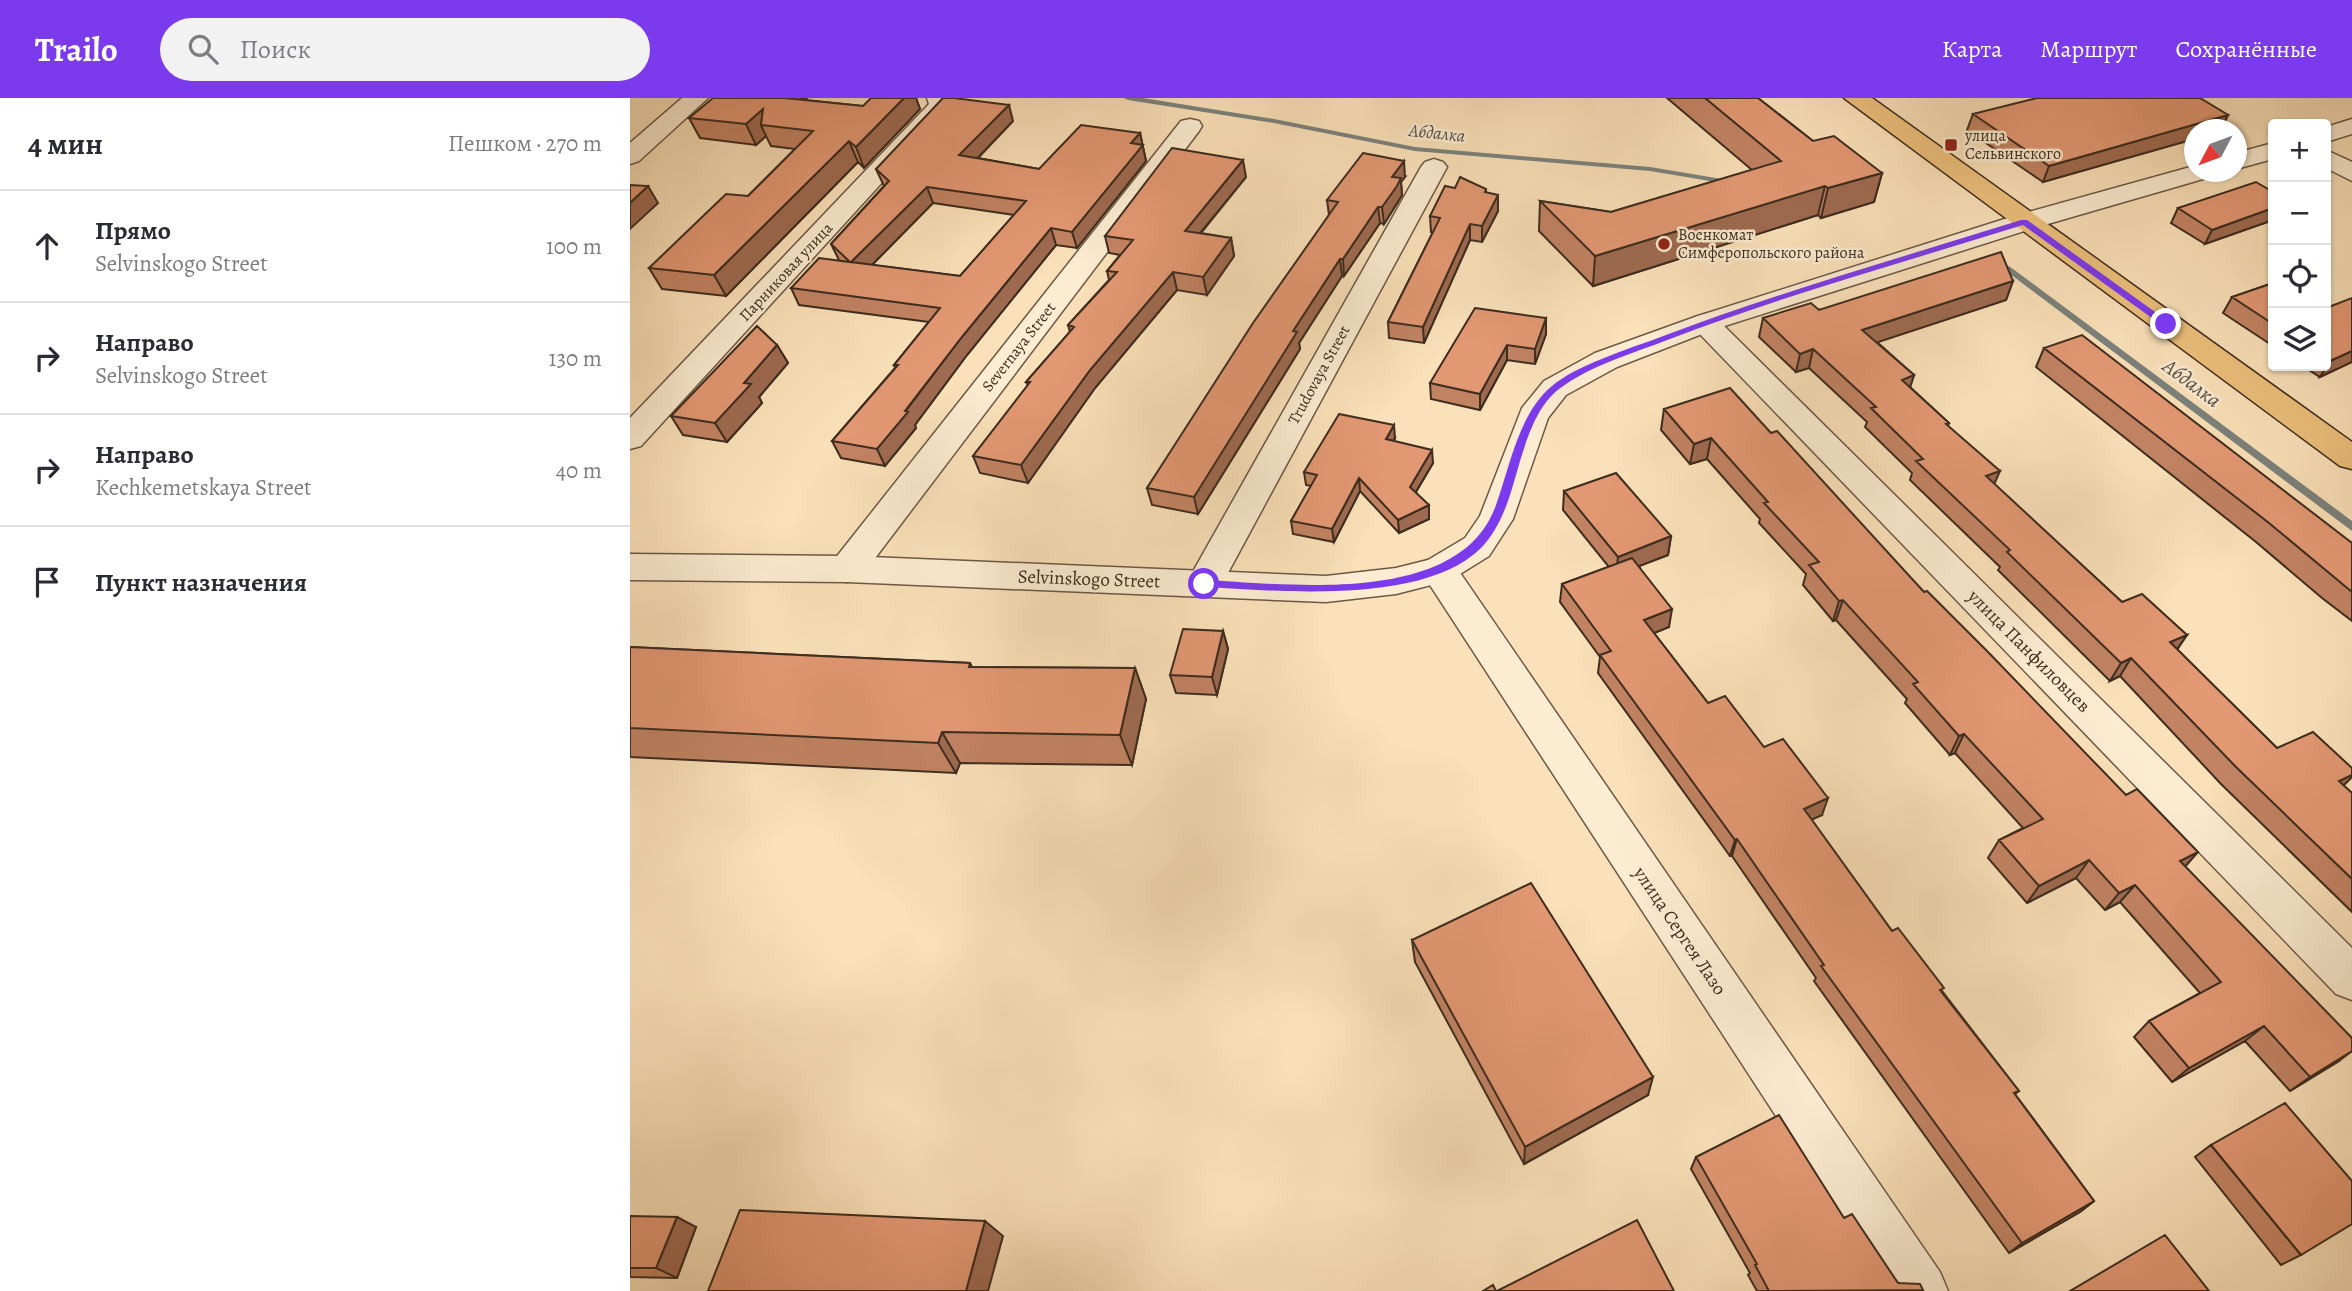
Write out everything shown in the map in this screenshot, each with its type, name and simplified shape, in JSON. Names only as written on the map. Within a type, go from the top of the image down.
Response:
[{"type":"main road","points":[[1856,98],[2352,458]]},
{"type":"street","points":[[630,156],[696,98]]},
{"type":"street","name":"Парниковая улица","points":[[630,438],[940,102]]},
{"type":"street","name":"Severnaya Street","points":[[847,569],[1190,126]]},
{"type":"street","points":[[2331,133],[2352,126]]},
{"type":"street","points":[[2247,158],[2268,152]]},
{"type":"street","points":[[2331,161],[2352,173]]},
{"type":"street","name":"Trudovaya Street","points":[[1204,584],[1434,167]]},
{"type":"street","name":"Selvinskogo Street","points":[[630,567],[847,569],[1326,589],[1396,582],[1439,570],[1477,547],[1496,519],[1533,415],[1555,388],[1606,360],[1705,323],[2024,222],[2184,177]]},
{"type":"street","name":"улица Панфиловцев","points":[[1705,323],[2352,979]]},
{"type":"street","name":"улица Сергея Лазо","points":[[1439,570],[1921,1291]]},
{"type":"building","points":[[713,98],[784,98],[863,106],[871,98],[904,98],[856,147],[849,141],[714,275],[649,268],[726,194],[748,196],[813,131],[761,125],[763,109],[746,124],[689,118]]},
{"type":"building","points":[[943,98],[1009,105],[959,155],[1039,169],[1081,125],[1140,133],[1131,143],[1143,145],[1072,232],[1051,228],[961,338],[905,411],[908,412],[877,449],[832,441],[898,365],[894,365],[940,308],[791,288],[819,258],[850,262],[831,244],[889,181],[876,169]],"holes":[[[927,187],[1026,201],[960,276],[851,262]]]},
{"type":"building","points":[[1705,98],[1758,98],[1813,141],[1834,136],[1882,173],[1828,188],[1825,186],[1595,256],[1540,201],[1611,212],[1781,161]]},
{"type":"building","points":[[2037,98],[2200,98],[2228,115],[2214,119],[2184,119],[2184,128],[2049,166],[1973,114]]},
{"type":"building","points":[[1172,148],[1243,160],[1185,231],[1231,238],[1203,277],[1173,272],[1090,370],[1021,465],[973,456],[1030,382],[1026,382],[1074,327],[1068,325],[1117,272],[1107,271],[1133,240],[1105,236]]},
{"type":"building","points":[[1363,153],[1404,161],[1392,177],[1401,178],[1397,186],[1382,207],[1378,207],[1343,259],[1340,259],[1293,331],[1297,332],[1194,497],[1147,488],[1253,323],[1338,202],[1327,200]]},
{"type":"building","points":[[1460,177],[1486,189],[1485,192],[1498,195],[1482,226],[1470,224],[1423,327],[1388,322],[1440,218],[1430,216],[1445,186],[1455,188]]},
{"type":"building","points":[[2256,182],[2268,189],[2268,210],[2212,230],[2178,208]]},
{"type":"building","points":[[630,185],[648,186],[630,203]]},
{"type":"building","points":[[2001,252],[2013,281],[1862,330],[1914,375],[1902,380],[1949,423],[1946,424],[2000,471],[1986,476],[2122,602],[2142,594],[2187,635],[2170,642],[2277,748],[2313,732],[2352,768],[2352,775],[2339,781],[2352,793],[2352,879],[2236,767],[2131,658],[2121,663],[2007,552],[2010,550],[1916,461],[1923,459],[1871,408],[1876,407],[1813,349],[1800,354],[1763,318],[1811,303],[1819,310]]},
{"type":"building","points":[[2268,285],[2268,321],[2232,297]]},
{"type":"building","points":[[2352,298],[2352,351],[2331,361],[2331,308]]},
{"type":"building","points":[[1475,308],[1546,318],[1535,349],[1507,345],[1480,394],[1430,383]]},
{"type":"building","points":[[757,326],[777,345],[744,383],[751,384],[715,423],[671,416]]},
{"type":"building","points":[[2082,335],[2352,543],[2352,592],[2269,523],[2044,348]]},
{"type":"building","points":[[1730,388],[1771,433],[1777,431],[1924,592],[1927,591],[1989,653],[2126,795],[2137,789],[2198,852],[2180,861],[2352,1038],[2352,1051],[2310,1077],[2264,1026],[2189,1068],[2149,1021],[2221,982],[2135,885],[2119,893],[2089,860],[2039,886],[1999,840],[2043,819],[1964,734],[1959,736],[1913,684],[1918,682],[1843,600],[1839,601],[1809,565],[1819,562],[1764,503],[1768,502],[1711,438],[1694,444],[1664,409]]},
{"type":"building","points":[[1339,414],[1394,425],[1386,439],[1432,450],[1410,487],[1429,505],[1398,520],[1359,478],[1332,529],[1291,521],[1317,475],[1304,472]]},
{"type":"building","points":[[1616,473],[1671,536],[1618,557],[1564,491]]},
{"type":"building","points":[[1632,558],[1672,609],[1644,620],[1708,703],[1725,696],[1764,747],[1783,739],[1828,798],[1804,809],[1892,931],[1898,928],[1944,988],[1940,990],[2019,1091],[2014,1093],[2094,1201],[2022,1243],[1821,966],[1824,965],[1737,839],[1735,840],[1600,655],[1611,651],[1562,584]]},
{"type":"building","points":[[1183,629],[1223,631],[1212,677],[1170,675]]},
{"type":"building","points":[[630,647],[970,663],[969,667],[1135,668],[1120,735],[942,732],[938,743],[630,728]]},
{"type":"building","points":[[1531,883],[1653,1077],[1525,1147],[1412,940]]},
{"type":"building","points":[[2285,1103],[2352,1181],[2352,1224],[2301,1255],[2211,1145]]},
{"type":"building","points":[[1779,1115],[1844,1218],[1852,1214],[1898,1283],[1920,1284],[1923,1290],[1769,1291],[1755,1265],[1757,1264],[1696,1157]]},
{"type":"building","points":[[740,1210],[985,1221],[966,1291],[708,1291]]},
{"type":"building","points":[[630,1216],[677,1217],[656,1268],[630,1268]]},
{"type":"building","points":[[1637,1220],[1674,1291],[1497,1291]]},
{"type":"building","points":[[2165,1235],[2209,1291],[2070,1291]]},
{"type":"building","points":[[1493,1285],[1496,1291],[1483,1291]]},
{"type":"waterway","name":"Абдалка","points":[[1128,98],[1274,121],[1415,149],[1650,169],[1734,183]]},
{"type":"waterway","name":"Абдалка","points":[[2009,269],[2352,527]]},
{"type":"place","name":"улица Сельвинского","points":[[1951,145]]},
{"type":"place","name":"Военкомат Симферопольского района","points":[[1664,244]]},
{"type":"route","points":[[1204,584],[1326,589],[1396,582],[1439,570],[1477,547],[1496,519],[1533,415],[1555,388],[1606,360],[1705,323],[2024,222],[2166,324]]}]
